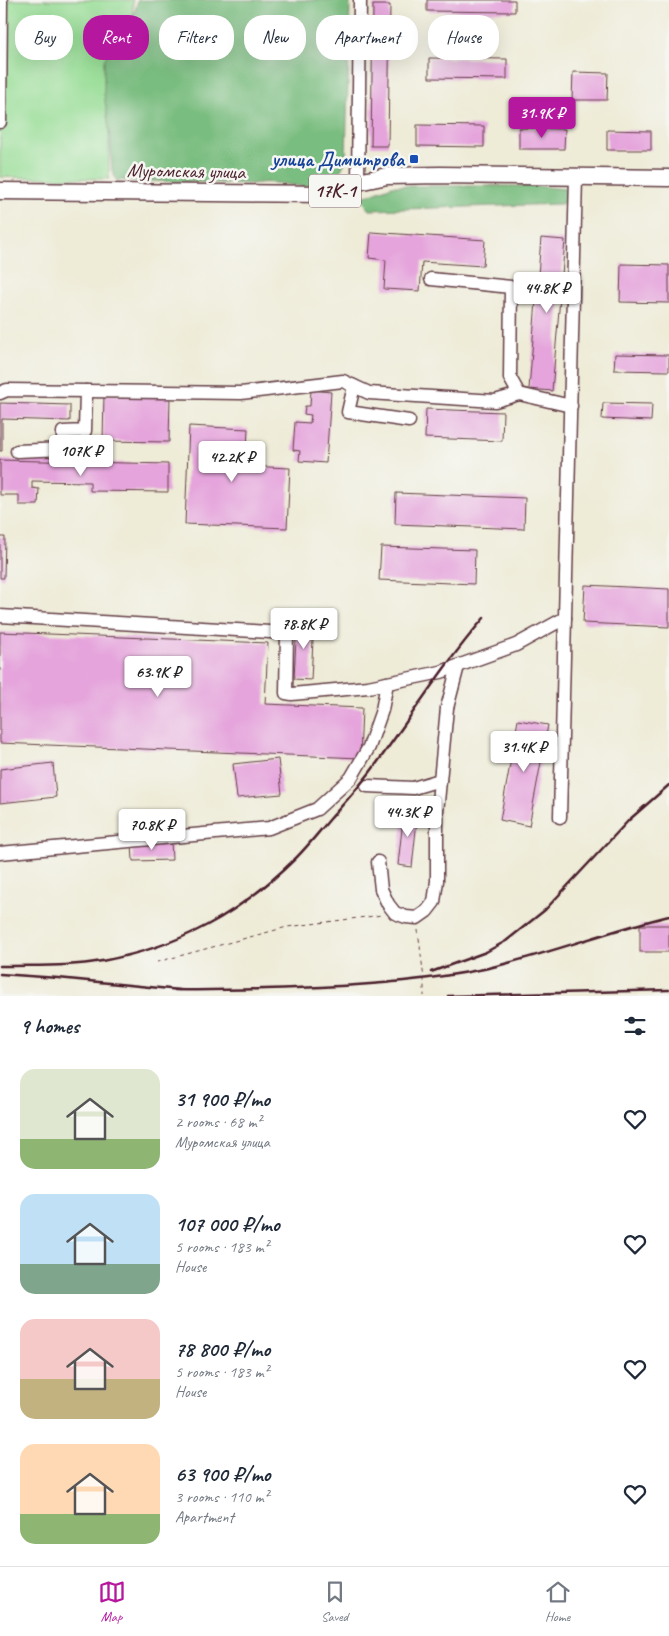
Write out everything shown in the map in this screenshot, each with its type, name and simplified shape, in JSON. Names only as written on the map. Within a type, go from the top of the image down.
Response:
[{"type":"main road","name":"Муромская улица","points":[[0,191],[327,194],[358,182],[388,176],[669,178]]},
{"type":"street","points":[[0,122],[1,0]]},
{"type":"street","points":[[358,182],[360,0]]},
{"type":"street","points":[[560,817],[576,177]]},
{"type":"street","points":[[430,279],[511,287],[510,378],[519,394]]},
{"type":"street","points":[[0,393],[7,390],[241,393],[344,381],[369,393],[495,401],[519,394],[570,406]]},
{"type":"street","points":[[354,386],[348,412],[409,421]]},
{"type":"street","points":[[17,451],[63,449],[63,432],[85,431],[86,391]]},
{"type":"street","points":[[0,616],[287,632],[286,693],[292,694],[386,683],[441,672],[516,645],[566,618]]},
{"type":"street","points":[[378,862],[380,889],[395,913],[417,918],[428,912],[434,902],[437,880],[437,812],[447,708],[458,666]]},
{"type":"street","points":[[0,853],[269,828],[317,809],[350,778],[369,748],[382,710],[386,683]]},
{"type":"street","points":[[367,786],[413,788],[440,780]]},
{"type":"path","points":[[157,962],[287,927],[395,913]]},
{"type":"path","points":[[417,918],[424,996]]},
{"type":"green space","points":[[0,0],[133,0],[133,15],[83,15],[83,60],[109,60],[109,179],[0,177]]},
{"type":"green space","points":[[138,0],[350,0],[350,15],[316,15],[316,60],[348,60],[346,159],[339,174],[329,182],[318,186],[306,187],[279,183],[116,180],[112,170],[104,94],[104,61],[149,60],[149,15],[134,15]]},
{"type":"green space","points":[[392,186],[537,186],[565,189],[569,200],[561,204],[370,210],[360,198]]},
{"type":"building","points":[[427,0],[515,0],[515,12],[427,11]]},
{"type":"building","points":[[373,5],[390,5],[390,15],[373,15]]},
{"type":"building","points":[[507,59],[507,79],[429,78],[429,60]]},
{"type":"building","points":[[372,60],[389,60],[388,146],[371,146]]},
{"type":"building","points":[[573,72],[608,73],[607,100],[572,100]]},
{"type":"building","points":[[417,125],[484,126],[484,147],[417,146]]},
{"type":"building","points":[[519,128],[565,129],[564,149],[519,149]]},
{"type":"building","points":[[607,130],[651,131],[651,150],[607,150]]},
{"type":"building","points":[[371,232],[485,240],[483,266],[422,262],[420,291],[384,289],[386,260],[369,258]]},
{"type":"building","points":[[541,238],[565,240],[552,391],[529,389]]},
{"type":"building","points":[[621,264],[669,265],[669,303],[620,302]]},
{"type":"building","points":[[615,354],[669,355],[669,371],[614,370]]},
{"type":"building","points":[[311,390],[331,392],[326,463],[299,461],[300,451],[293,450],[295,422],[310,423],[311,415],[304,414],[305,406],[310,406]]},
{"type":"building","points":[[104,394],[170,396],[169,442],[103,441]]},
{"type":"building","points":[[0,403],[70,405],[70,421],[2,419],[2,451],[0,451]]},
{"type":"building","points":[[603,403],[652,404],[651,421],[602,419]]},
{"type":"building","points":[[426,409],[503,412],[502,441],[425,438]]},
{"type":"building","points":[[189,426],[248,429],[246,466],[290,468],[287,528],[185,524]]},
{"type":"building","points":[[0,460],[168,464],[168,492],[90,491],[90,482],[32,481],[32,488],[39,489],[38,505],[19,505],[19,495],[0,495]]},
{"type":"building","points":[[396,493],[525,498],[524,529],[395,524]]},
{"type":"building","points":[[0,537],[5,537],[4,578],[0,578]]},
{"type":"building","points":[[381,547],[475,550],[474,584],[379,580]]},
{"type":"building","points":[[585,585],[669,589],[669,627],[583,623]]},
{"type":"building","points":[[297,620],[314,620],[311,680],[294,679]]},
{"type":"building","points":[[0,632],[268,643],[265,704],[362,708],[360,758],[0,743]]},
{"type":"building","points":[[518,720],[548,725],[529,826],[500,820]]},
{"type":"building","points":[[278,759],[282,794],[237,798],[233,764]]},
{"type":"building","points":[[53,763],[56,797],[0,803],[0,769]]},
{"type":"building","points":[[404,810],[418,811],[412,867],[398,865]]},
{"type":"building","points":[[171,841],[172,860],[133,861],[132,843]]},
{"type":"building","points":[[640,925],[669,925],[669,952],[640,952]]},
{"type":"railway","points":[[0,966],[77,964],[131,955],[183,937],[230,912],[274,878],[309,844],[374,767],[455,654],[484,618]]},
{"type":"railway","points":[[431,972],[486,952],[506,941],[545,910],[629,820],[669,785]]},
{"type":"railway","points":[[175,990],[322,987],[424,979],[484,969],[669,916]]},
{"type":"railway","points":[[0,974],[180,990]]},
{"type":"railway","points":[[448,996],[669,990]]},
{"type":"place","name":"улица Димитрова","points":[[414,159]]}]
